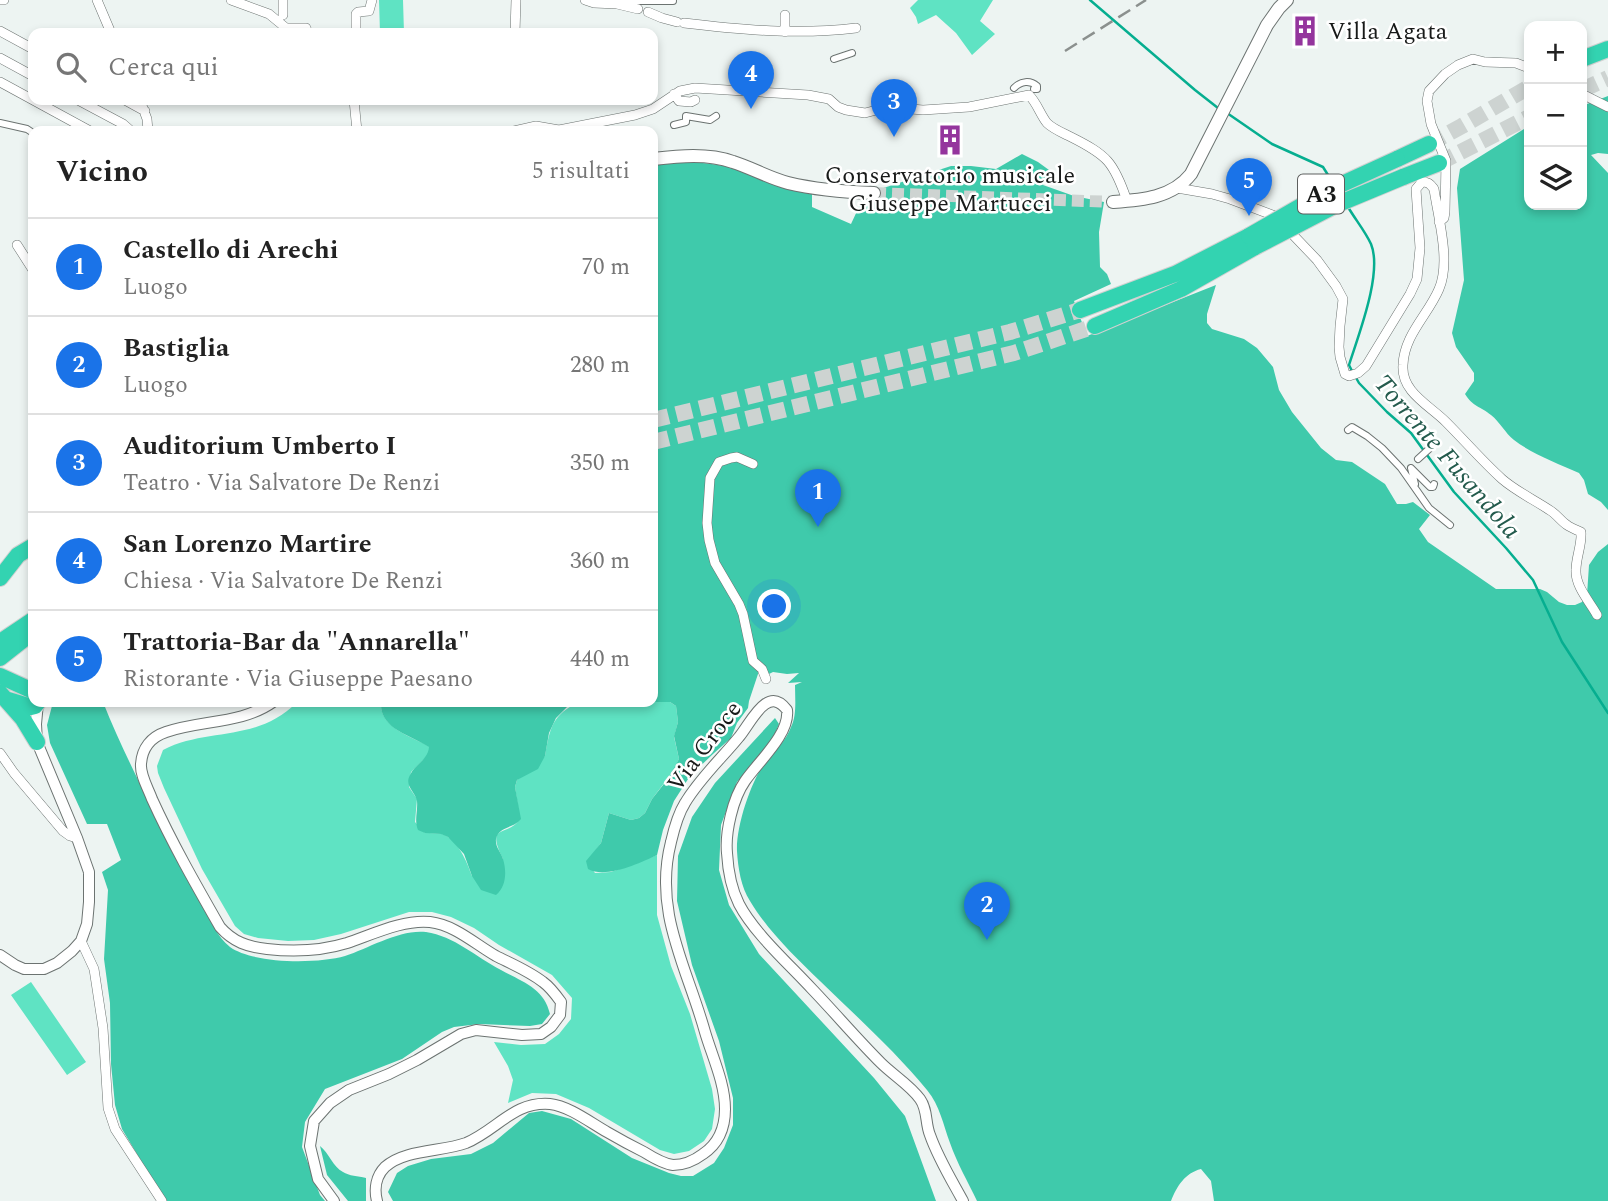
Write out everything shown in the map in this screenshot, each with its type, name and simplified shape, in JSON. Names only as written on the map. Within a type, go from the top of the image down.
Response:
[{"type":"highway","points":[[1587,57],[1608,48]]},
{"type":"highway","name":"A3","points":[[1252,242],[1329,190],[1429,144]]},
{"type":"highway","name":"A3","points":[[1095,326],[1252,242],[1439,163]]},
{"type":"highway","name":"A3","points":[[1080,310],[1109,299],[1178,282]]},
{"type":"highway","points":[[0,578],[18,555],[28,549]]},
{"type":"highway","points":[[0,578],[28,559]]},
{"type":"highway","points":[[18,642],[28,622]]},
{"type":"highway","points":[[18,642],[28,627]]},
{"type":"highway","points":[[3,687],[28,678]]},
{"type":"highway","points":[[3,687],[28,705]]},
{"type":"highway","points":[[3,687],[37,742]]},
{"type":"main road","points":[[1113,202],[1164,194],[1177,188],[1191,174],[1256,44],[1287,0]]},
{"type":"main road","points":[[658,159],[691,156],[719,158],[788,183],[834,191],[874,192]]},
{"type":"street","points":[[231,0],[269,14],[282,24]]},
{"type":"street","points":[[282,24],[283,0]]},
{"type":"street","points":[[356,28],[356,14],[369,11],[372,0]]},
{"type":"street","points":[[515,28],[516,0]]},
{"type":"street","points":[[585,0],[617,4],[673,1]]},
{"type":"street","points":[[98,3],[109,28]]},
{"type":"street","points":[[617,4],[681,22],[785,32],[856,28]]},
{"type":"street","points":[[785,15],[785,32]]},
{"type":"street","points":[[0,31],[28,46]]},
{"type":"street","points":[[834,59],[849,56]]},
{"type":"street","points":[[0,58],[28,73]]},
{"type":"street","points":[[1440,222],[1445,212],[1446,161],[1431,124],[1427,102],[1429,91],[1444,74],[1472,59],[1524,66]]},
{"type":"street","points":[[0,82],[28,97]]},
{"type":"street","points":[[1014,88],[1027,82],[1037,86],[1038,89],[1034,89]]},
{"type":"street","points":[[658,105],[680,91],[695,88],[808,95],[829,99],[838,107],[865,114],[888,107],[923,110],[969,107],[1025,94],[1035,101],[1049,124],[1103,155],[1120,180],[1127,201]]},
{"type":"street","points":[[674,94],[679,102],[691,103],[695,100]]},
{"type":"street","points":[[1587,96],[1608,107]]},
{"type":"street","points":[[42,105],[81,126]]},
{"type":"street","points":[[87,105],[125,126]]},
{"type":"street","points":[[134,105],[145,111]]},
{"type":"street","points":[[142,105],[148,126]]},
{"type":"street","points":[[354,105],[357,126]]},
{"type":"street","points":[[579,126],[635,115],[658,105]]},
{"type":"street","points":[[674,125],[686,122],[686,116],[710,120],[716,116]]},
{"type":"street","points":[[109,117],[114,126]]},
{"type":"street","points":[[0,122],[28,130]]},
{"type":"street","points":[[1177,188],[1230,199],[1275,216],[1317,260],[1343,299],[1340,357],[1345,374],[1356,373],[1366,366],[1410,294],[1417,279],[1420,248],[1416,189],[1422,182],[1427,182],[1434,189],[1443,265],[1440,287],[1407,346],[1403,375],[1408,386],[1420,399],[1503,480],[1549,509],[1567,526],[1581,532],[1576,576],[1597,615]]},
{"type":"street","points":[[17,246],[28,262]]},
{"type":"street","points":[[1348,430],[1352,427],[1382,448],[1401,468],[1421,499],[1450,525]]},
{"type":"street","points":[[1418,459],[1429,449]]},
{"type":"street","points":[[753,464],[737,457],[719,462],[710,478],[707,523],[715,563],[739,604],[753,661],[766,679]]},
{"type":"street","points":[[1431,510],[1432,507],[1417,487],[1411,468],[1430,487],[1433,488],[1434,484]]},
{"type":"street","name":"Via Croce","points":[[377,1201],[376,1181],[386,1167],[406,1155],[462,1144],[479,1137],[513,1112],[534,1104],[554,1104],[656,1159],[673,1165],[693,1160],[712,1148],[721,1133],[725,1109],[722,1087],[672,933],[668,913],[668,856],[673,833],[684,806],[698,783],[720,761],[761,707],[773,701],[779,702],[787,710],[787,722],[781,734],[743,783],[730,815],[726,848],[729,877],[739,905],[762,936],[840,1021],[919,1097],[924,1105],[928,1130],[937,1153],[963,1201]]},
{"type":"street","points":[[0,955],[24,968],[44,969],[63,959],[81,941],[87,924],[90,878],[77,838],[37,742],[37,707]]},
{"type":"street","points":[[267,707],[157,736],[147,744],[140,766],[169,836],[226,934],[239,943],[256,948],[315,950],[344,944],[411,922],[430,922],[469,937],[546,983],[561,1002],[560,1015],[551,1027],[541,1034],[522,1035],[475,1030],[461,1034],[389,1074],[349,1090],[330,1103],[314,1121],[310,1146],[317,1179],[334,1201]]},
{"type":"street","points":[[0,753],[63,831],[77,838]]},
{"type":"street","points":[[81,941],[94,969],[103,1028],[108,1108],[115,1129],[162,1201]]},
{"type":"green space","points":[[379,0],[403,0],[404,28],[380,28]]},
{"type":"green space","points":[[918,0],[993,0],[980,21],[995,34],[972,55],[956,33],[936,15],[918,24],[910,8]]},
{"type":"green space","points":[[1608,96],[1608,154],[1591,155],[1608,173],[1608,510],[1588,494],[1579,473],[1521,445],[1494,418],[1468,398],[1465,394],[1474,381],[1474,373],[1456,347],[1452,333],[1464,280],[1457,188],[1460,169],[1524,129],[1524,210],[1587,210],[1587,104]]},
{"type":"green space","points":[[1022,154],[1038,162],[1049,170],[1043,185],[1074,196],[1104,202],[1099,232],[1100,267],[1111,284],[1074,301],[1087,336],[1216,285],[1207,323],[1212,329],[1244,339],[1257,348],[1273,367],[1279,390],[1292,412],[1321,448],[1336,460],[1352,462],[1385,484],[1397,504],[1413,502],[1430,515],[1419,529],[1428,542],[1496,589],[1540,589],[1559,602],[1575,605],[1582,602],[1587,595],[1589,565],[1608,544],[1608,1201],[1214,1201],[1211,1181],[1201,1169],[1182,1181],[1171,1201],[977,1201],[956,1158],[938,1109],[927,1090],[889,1048],[782,943],[757,912],[742,884],[737,841],[742,817],[760,770],[786,737],[793,722],[795,685],[802,682],[788,683],[799,673],[769,674],[765,669],[759,671],[748,708],[737,723],[731,738],[690,776],[674,801],[657,855],[613,871],[595,872],[588,869],[586,861],[601,843],[609,813],[631,820],[639,818],[645,813],[679,759],[674,736],[678,722],[676,706],[670,702],[658,702],[658,165],[693,162],[713,164],[812,190],[812,207],[851,224],[865,194],[951,166],[996,169]]},
{"type":"green space","points":[[658,702],[670,702],[676,706],[678,722],[674,737],[679,759],[671,774],[639,818],[631,820],[609,813],[601,843],[587,862],[595,873],[611,872],[657,855],[657,915],[712,1089],[715,1109],[712,1129],[704,1141],[689,1151],[674,1154],[660,1150],[589,1108],[556,1094],[532,1093],[508,1103],[513,1080],[494,1042],[545,1044],[559,1034],[571,1019],[572,998],[552,975],[451,917],[432,912],[409,912],[314,940],[258,938],[244,934],[235,926],[202,869],[164,788],[157,766],[163,750],[180,743],[249,729],[282,715],[291,707],[382,707],[391,725],[430,747],[428,755],[411,772],[409,787],[417,799],[415,822],[425,833],[442,834],[453,841],[472,876],[503,859],[496,840],[500,832],[515,825],[520,819],[515,787],[517,780],[545,756],[551,730],[563,712],[571,707],[658,707]]},
{"type":"green space","points":[[52,707],[105,707],[177,859],[221,938],[230,947],[254,957],[286,961],[319,960],[345,956],[406,933],[436,934],[455,942],[531,987],[543,998],[550,1014],[542,1024],[530,1026],[479,1024],[454,1027],[402,1059],[325,1089],[305,1122],[302,1147],[320,1195],[325,1201],[165,1201],[122,1129],[115,1105],[110,1003],[104,959],[108,890],[102,872],[121,860],[107,824],[87,824],[50,743],[47,725]]},
{"type":"green space","points":[[382,707],[567,707],[556,718],[549,733],[545,756],[538,769],[517,780],[515,787],[521,819],[500,832],[496,839],[505,874],[504,884],[496,895],[481,890],[472,876],[464,854],[448,837],[418,830],[417,801],[408,779],[429,747],[391,725]]},
{"type":"green space","points":[[775,718],[779,724],[771,743],[737,782],[721,825],[719,870],[729,905],[759,954],[874,1078],[905,1116],[936,1201],[393,1201],[388,1192],[397,1173],[408,1166],[431,1159],[471,1154],[493,1143],[529,1113],[542,1111],[571,1119],[632,1158],[669,1173],[693,1176],[714,1163],[724,1148],[733,1125],[733,1098],[719,1041],[692,965],[677,901],[678,856],[692,817],[715,783]]},
{"type":"green space","points":[[31,982],[86,1062],[67,1075],[11,995]]},
{"type":"green space","points":[[320,1146],[340,1170],[366,1178],[366,1201],[348,1201],[327,1175]]},
{"type":"waterway","name":"Torrente Fusandola","points":[[1090,0],[1218,108]]},
{"type":"waterway","name":"Torrente Fusandola","points":[[1227,113],[1272,144],[1323,167],[1333,183]]},
{"type":"waterway","name":"Torrente Fusandola","points":[[1348,207],[1369,239],[1374,256],[1368,305],[1349,365],[1352,371]]},
{"type":"waterway","name":"Torrente Fusandola","points":[[1355,376],[1387,412],[1411,433],[1454,492],[1533,580],[1562,642],[1608,713]]},
{"type":"tunnel","points":[[1587,88],[1608,78]]},
{"type":"tunnel","points":[[1429,144],[1524,90]]},
{"type":"tunnel","points":[[1439,163],[1524,120]]},
{"type":"tunnel","points":[[874,193],[1113,202]]},
{"type":"tunnel","points":[[658,419],[1010,332],[1080,310]]},
{"type":"tunnel","points":[[658,441],[1014,353],[1095,326]]},
{"type":"railway","points":[[1065,51],[1146,0]]},
{"type":"place","name":"Villa Agata","points":[[1305,31]]},
{"type":"place","name":"San Lorenzo Martire","points":[[751,109]]},
{"type":"place","name":"Auditorium Umberto I","points":[[894,137]]},
{"type":"place","name":"Conservatorio musicale Giuseppe Martucci","points":[[950,140]]},
{"type":"place","name":"Trattoria-Bar da \"Annarella\"","points":[[1249,216]]},
{"type":"place","name":"Castello di Arechi","points":[[818,527]]},
{"type":"place","name":"Bastiglia","points":[[987,940]]}]
